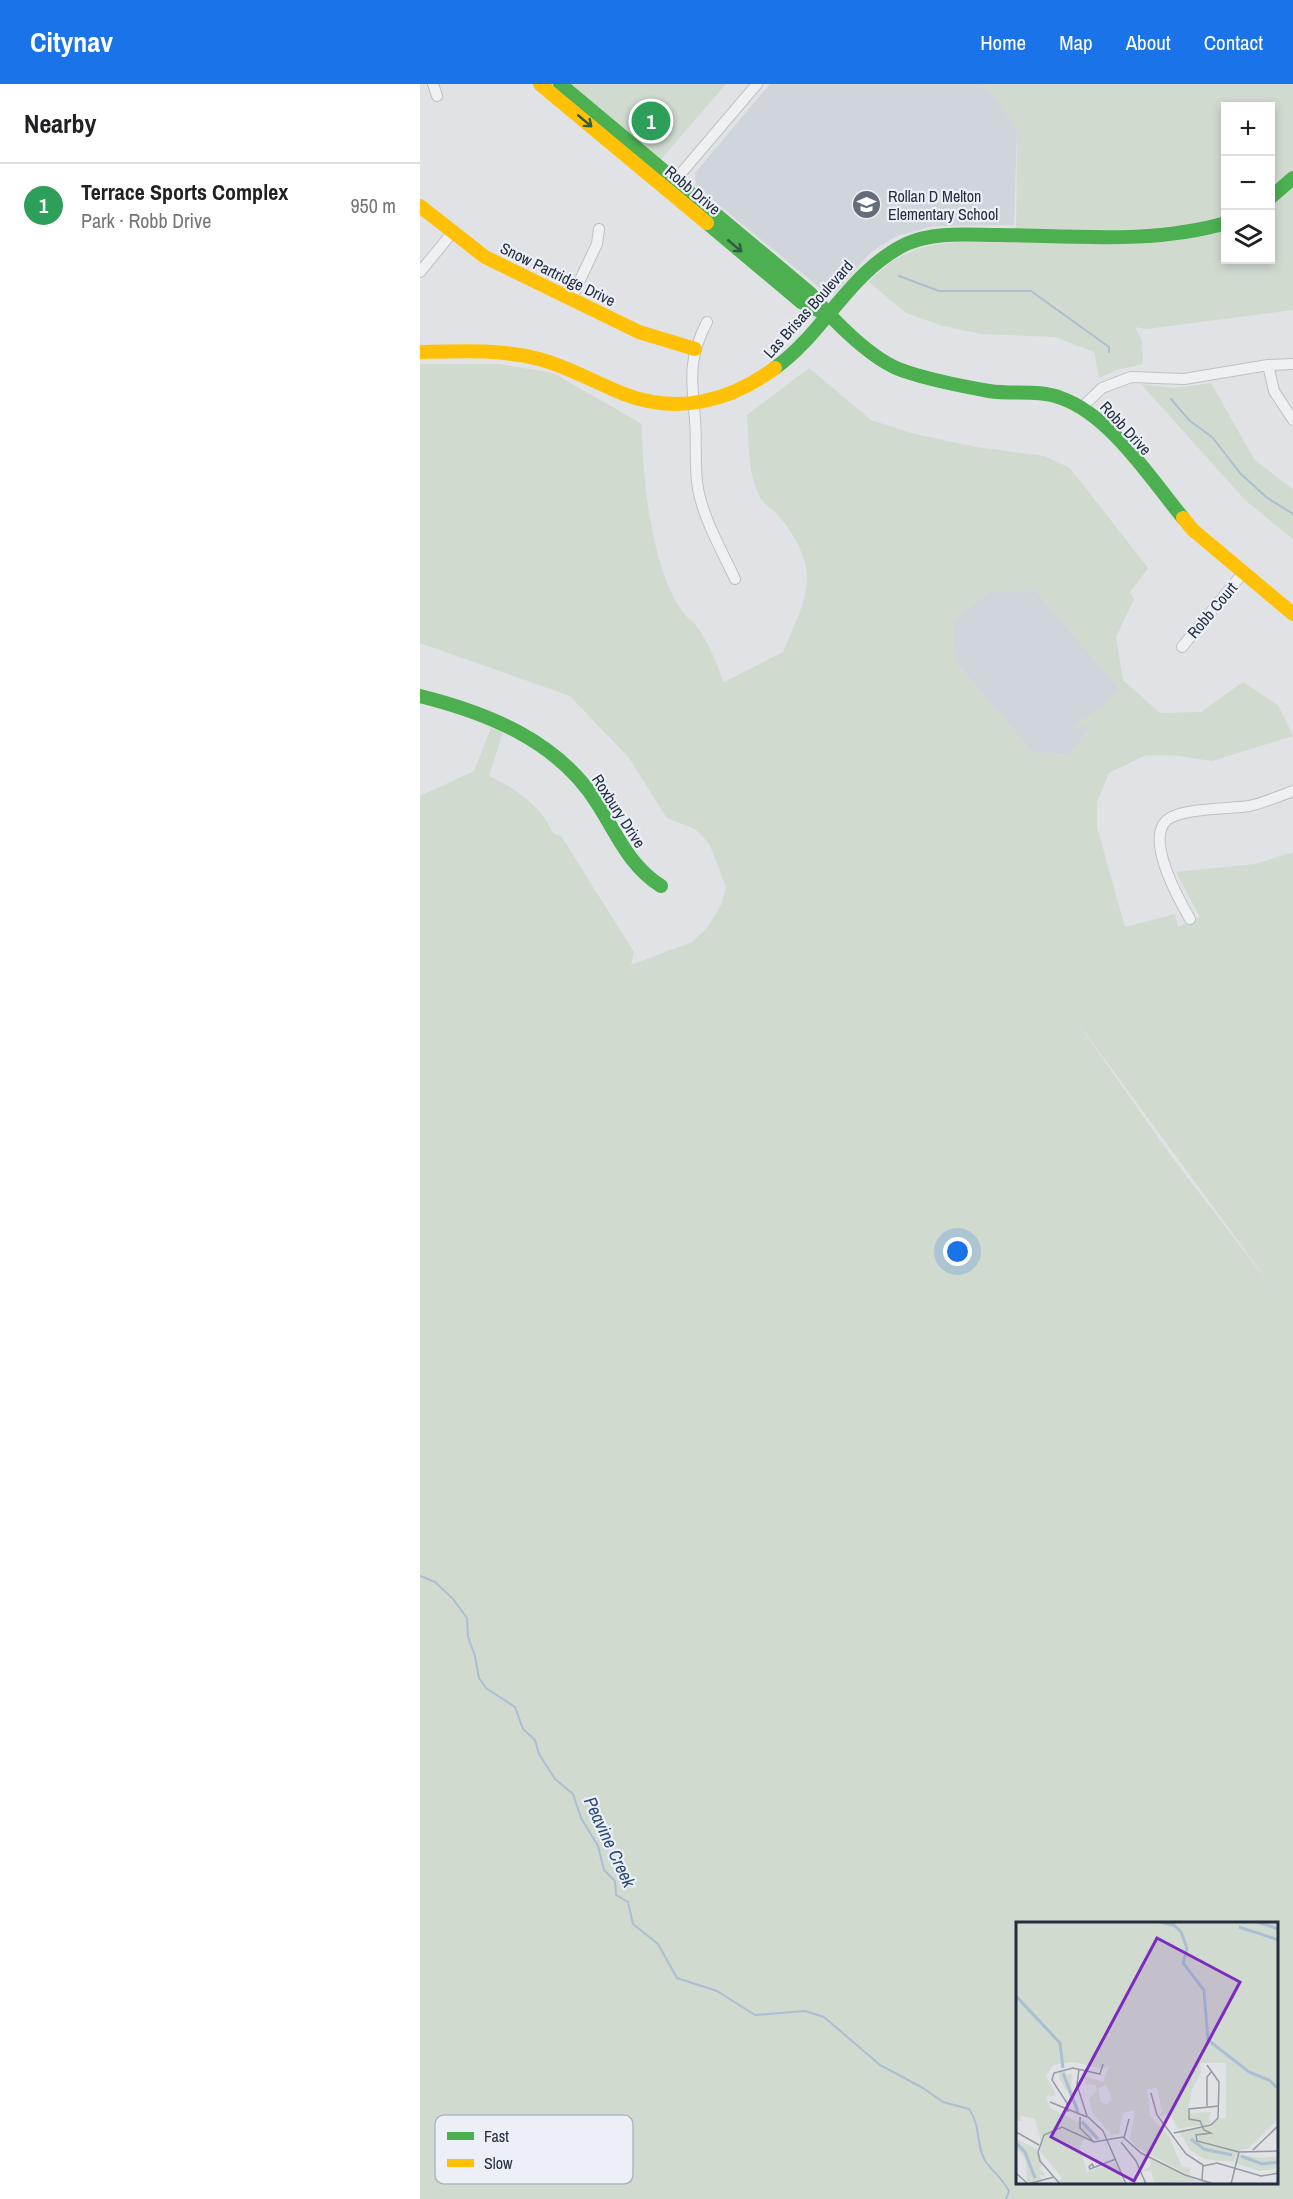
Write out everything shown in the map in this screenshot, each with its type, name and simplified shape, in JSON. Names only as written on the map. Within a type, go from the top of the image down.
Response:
[{"type":"street","points":[[434,84],[437,96]]},
{"type":"street","name":"Robb Drive","points":[[540,84],[801,302],[817,312],[828,315]]},
{"type":"street","name":"Robb Drive","points":[[560,84],[677,179],[810,293],[828,315],[875,354],[902,371],[990,391],[1042,393],[1082,407],[1111,432],[1193,530],[1293,614]]},
{"type":"street","points":[[667,190],[758,84]]},
{"type":"street","points":[[1275,194],[1293,178]]},
{"type":"street","name":"Snow Partridge Drive","points":[[420,206],[486,257],[639,332],[695,349]]},
{"type":"street","name":"Las Brisas Boulevard","points":[[420,352],[484,351],[523,355],[562,367],[636,399],[664,404],[694,403],[735,393],[770,375],[796,352],[875,261],[900,245],[918,238],[945,235],[1156,236],[1199,231],[1221,224]]},
{"type":"street","points":[[571,299],[597,244],[599,229]]},
{"type":"street","points":[[420,272],[452,233]]},
{"type":"street","points":[[707,322],[695,349],[690,378],[694,403],[694,449],[700,498],[735,579]]},
{"type":"street","points":[[1082,407],[1102,388],[1124,378],[1147,376],[1184,379],[1268,365],[1293,364]]},
{"type":"street","points":[[1268,365],[1274,391],[1293,420]]},
{"type":"street","name":"Robb Court","points":[[1182,647],[1243,573]]},
{"type":"street","name":"Roxbury Drive","points":[[420,696],[502,723],[528,736],[553,754],[595,799],[641,874],[661,886]]},
{"type":"street","points":[[1190,919],[1167,876],[1160,831],[1165,822],[1178,815],[1249,806],[1293,791]]},
{"type":"shaded area","points":[[565,84],[726,84],[657,164]]},
{"type":"shaded area","name":"Rollan D Melton Elementary School","points":[[770,84],[983,84],[991,91],[1017,130],[1014,225],[933,226],[897,236],[871,252],[835,293],[826,293],[696,186],[695,173]]},
{"type":"shaded area","points":[[984,84],[1293,84],[1293,310],[1146,329],[1135,327],[1142,341],[1143,364],[1117,370],[1099,378],[1094,352],[1055,337],[981,334],[943,326],[906,313],[869,282],[885,267],[902,256],[937,244],[1016,242],[1017,130]]},
{"type":"shaded area","points":[[420,364],[499,364],[553,373],[642,424],[646,495],[663,570],[671,592],[682,611],[704,637],[724,682],[783,652],[804,600],[806,570],[803,555],[795,538],[777,514],[762,500],[756,488],[749,456],[747,415],[809,368],[871,420],[911,433],[976,447],[1044,456],[1070,468],[1148,568],[1130,592],[1134,599],[1116,637],[1123,680],[1160,713],[1201,712],[1243,682],[1278,705],[1293,736],[1212,761],[1172,755],[1146,755],[1109,773],[1097,802],[1097,827],[1125,927],[1175,914],[1178,927],[1200,917],[1176,872],[1255,864],[1293,852],[1293,2199],[420,2199],[420,796],[474,771],[491,728],[503,732],[489,776],[526,798],[544,817],[554,834],[561,836],[634,952],[631,965],[692,942],[707,928],[721,905],[726,887],[709,843],[695,829],[667,818],[629,758],[570,696],[420,643]],"holes":[[[1035,590],[1119,688],[1103,708],[1073,725],[1077,730],[1094,722],[1069,755],[1032,752],[955,661],[953,622],[988,592]],[[1077,1022],[1275,1291],[1174,1160]]]},
{"type":"shaded area","points":[[1211,383],[1254,459],[1293,490],[1293,539],[1246,501],[1141,384],[1174,388]]},
{"type":"shaded area","points":[[1035,590],[1119,688],[1103,708],[1074,725],[1096,720],[1069,755],[1032,752],[955,661],[953,622],[988,592]]},
{"type":"waterway","points":[[899,276],[939,291],[1031,291],[1109,347],[1109,352]]},
{"type":"waterway","points":[[1171,399],[1189,420],[1213,438],[1240,473],[1266,497],[1293,514]]},
{"type":"waterway","name":"Peavine Creek","points":[[420,1576],[435,1582],[453,1599],[467,1618],[468,1637],[475,1656],[479,1678],[486,1688],[515,1707],[523,1729],[535,1740],[539,1754],[555,1779],[573,1794],[581,1818],[598,1846],[604,1870],[615,1881],[616,1895],[628,1902],[633,1924],[658,1944],[677,1978],[717,1991],[755,2015],[805,2011],[824,2017],[880,2065],[923,2088],[943,2102],[969,2109],[973,2115],[983,2157],[1009,2191],[1006,2199]]},
{"type":"traffic: fast","points":[[560,84],[810,293],[866,349],[892,366],[935,380],[989,391],[1052,395],[1079,406],[1113,433],[1183,518]]},
{"type":"traffic: fast","points":[[1275,194],[1293,178]]},
{"type":"traffic: fast","points":[[707,223],[801,302],[828,315]]},
{"type":"traffic: fast","points":[[775,368],[809,337],[869,270],[886,256],[917,240],[940,235],[964,234],[1143,236],[1199,230],[1221,224]]},
{"type":"traffic: fast","points":[[420,696],[496,721],[542,746],[581,781],[632,859],[640,869],[661,886]]},
{"type":"traffic: slow","points":[[540,84],[707,223]]},
{"type":"traffic: slow","points":[[420,206],[485,257],[639,332],[695,349]]},
{"type":"traffic: slow","points":[[420,352],[480,351],[524,356],[561,366],[624,394],[644,400],[684,404],[722,396],[740,389],[775,368]]},
{"type":"traffic: slow","points":[[1183,518],[1193,530],[1293,614]]},
{"type":"place","name":"Terrace Sports Complex","points":[[651,121]]},
{"type":"place","name":"Rollan D Melton Elementary School","points":[[867,205]]}]
